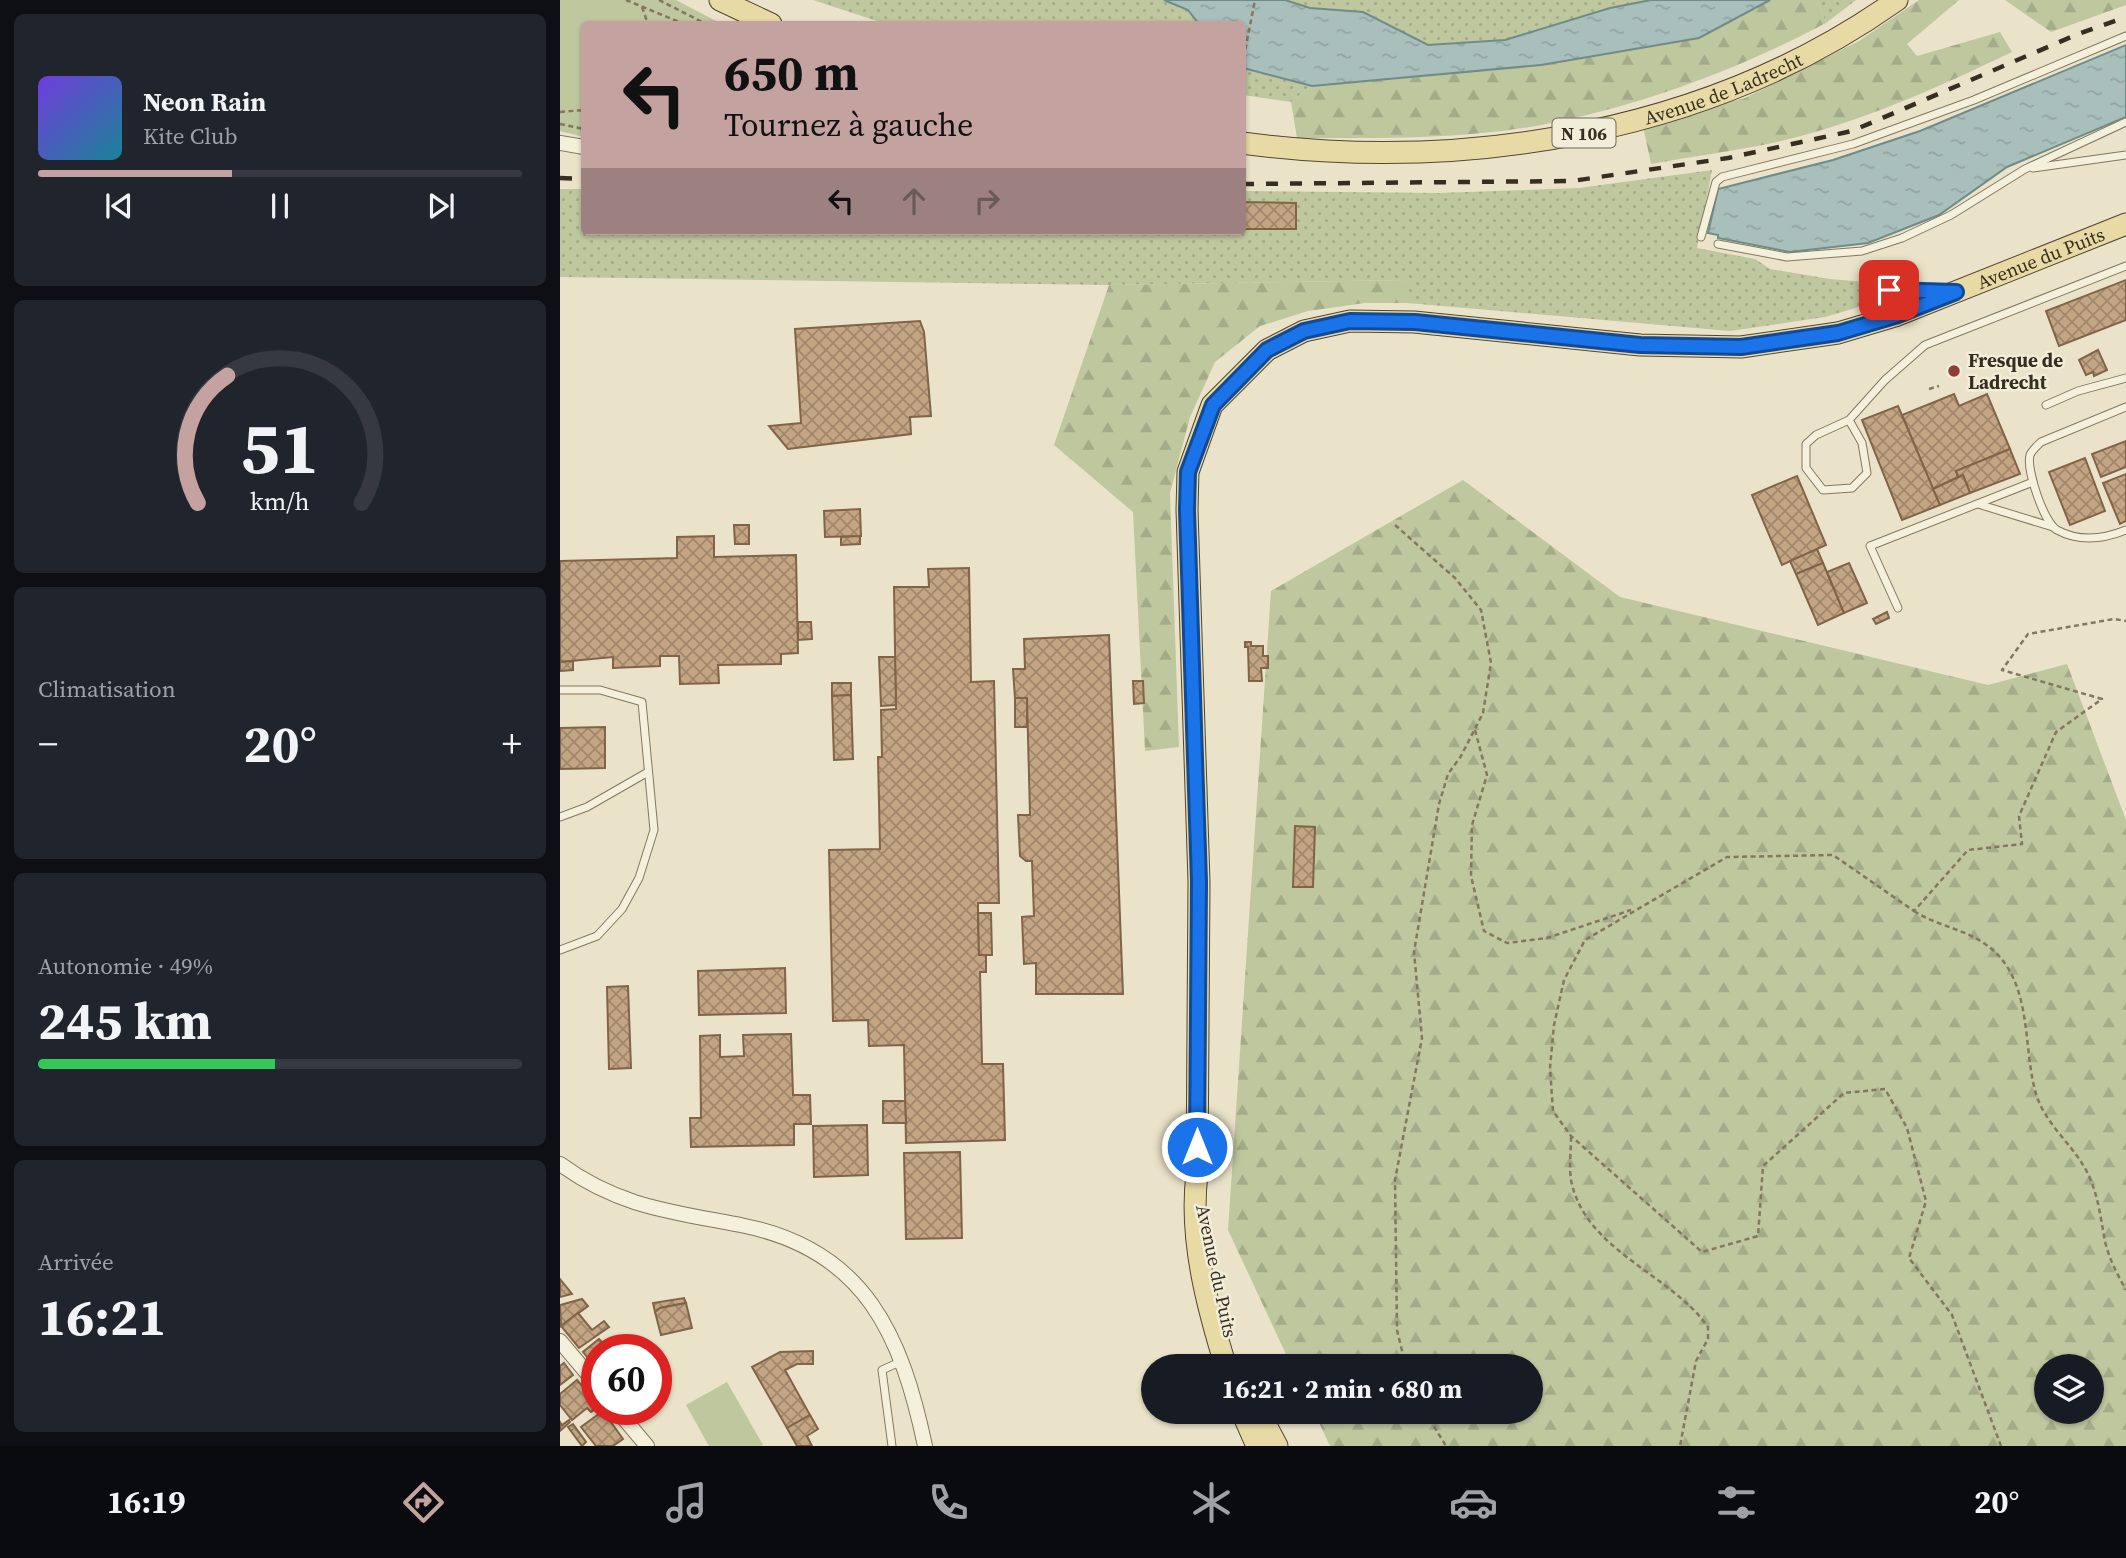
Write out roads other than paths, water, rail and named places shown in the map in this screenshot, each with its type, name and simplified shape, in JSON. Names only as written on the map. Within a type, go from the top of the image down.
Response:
[{"type":"main road","points":[[720,0],[765,21]]},
{"type":"main road","name":"Avenue de Ladrecht","points":[[1246,144],[1314,149],[1452,151],[1615,127],[1739,87],[1807,58],[1897,0]]},
{"type":"main road","name":"Avenue du Puits","points":[[1223,1354],[1199,1249],[1193,1207],[1197,1174],[1199,882],[1187,510],[1188,472],[1213,405],[1267,350],[1304,331],[1350,321],[1415,322],[1640,345],[1741,347],[1838,333],[1895,316],[2126,224]]},
{"type":"main road","name":"Avenue du Puits","points":[[1197,1174],[1214,1278],[1236,1354]]},
{"type":"main road","points":[[1247,1424],[1257,1446]]},
{"type":"main road","points":[[1265,1424],[1277,1446]]},
{"type":"street","points":[[560,143],[581,146]]},
{"type":"street","points":[[560,1164],[594,1186],[629,1202],[662,1212],[747,1227],[804,1246],[843,1273],[877,1310],[903,1361],[925,1446]]},
{"type":"street","points":[[563,1350],[581,1369]]},
{"type":"street","points":[[629,1425],[647,1446]]},
{"type":"lane","points":[[1702,237],[1716,182],[1722,177],[1853,144],[1974,100],[2126,36]]},
{"type":"lane","points":[[1718,244],[1787,257],[1863,251],[1902,238],[1951,215],[2025,169],[2126,122]]},
{"type":"lane","points":[[2025,169],[2126,155]]},
{"type":"lane","points":[[1849,420],[1862,443],[1867,473],[1852,488],[1824,490],[1806,468],[1805,444],[1816,435],[1849,420],[1885,380],[1925,345],[2126,266]]},
{"type":"lane","points":[[1867,289],[1956,292]]},
{"type":"lane","points":[[2046,405],[2078,391],[2126,378]]},
{"type":"lane","points":[[2053,527],[2033,482],[2029,467],[2031,453],[2041,442],[2126,407]]},
{"type":"lane","points":[[1898,608],[1870,545],[2033,482]]},
{"type":"lane","points":[[1977,504],[2082,537],[2102,539],[2126,530]]},
{"type":"lane","points":[[560,690],[600,690],[642,702],[654,830],[639,878],[622,909],[597,936],[560,950]]},
{"type":"lane","points":[[560,817],[587,807],[648,772]]},
{"type":"lane","points":[[892,1446],[882,1370],[903,1361]]},
{"type":"water","points":[[1164,0],[1285,0],[1310,8],[1363,12],[1428,45],[1505,40],[1610,8],[1651,0],[1770,0],[1699,38],[1541,65],[1312,86],[1246,69],[1246,21],[1197,21],[1188,10]]},
{"type":"water","points":[[2126,45],[2126,117],[2007,167],[1939,215],[1868,243],[1790,252],[1718,238],[1718,235],[1708,233],[1718,189],[1833,160],[1920,131]]},
{"type":"railway","points":[[1246,184],[1572,181],[1728,158],[1852,131],[2078,34],[2126,17]]},
{"type":"railway","points":[[560,178],[581,179]]},
{"type":"place","name":"Fresque de Ladrecht","points":[[1954,371]]}]
